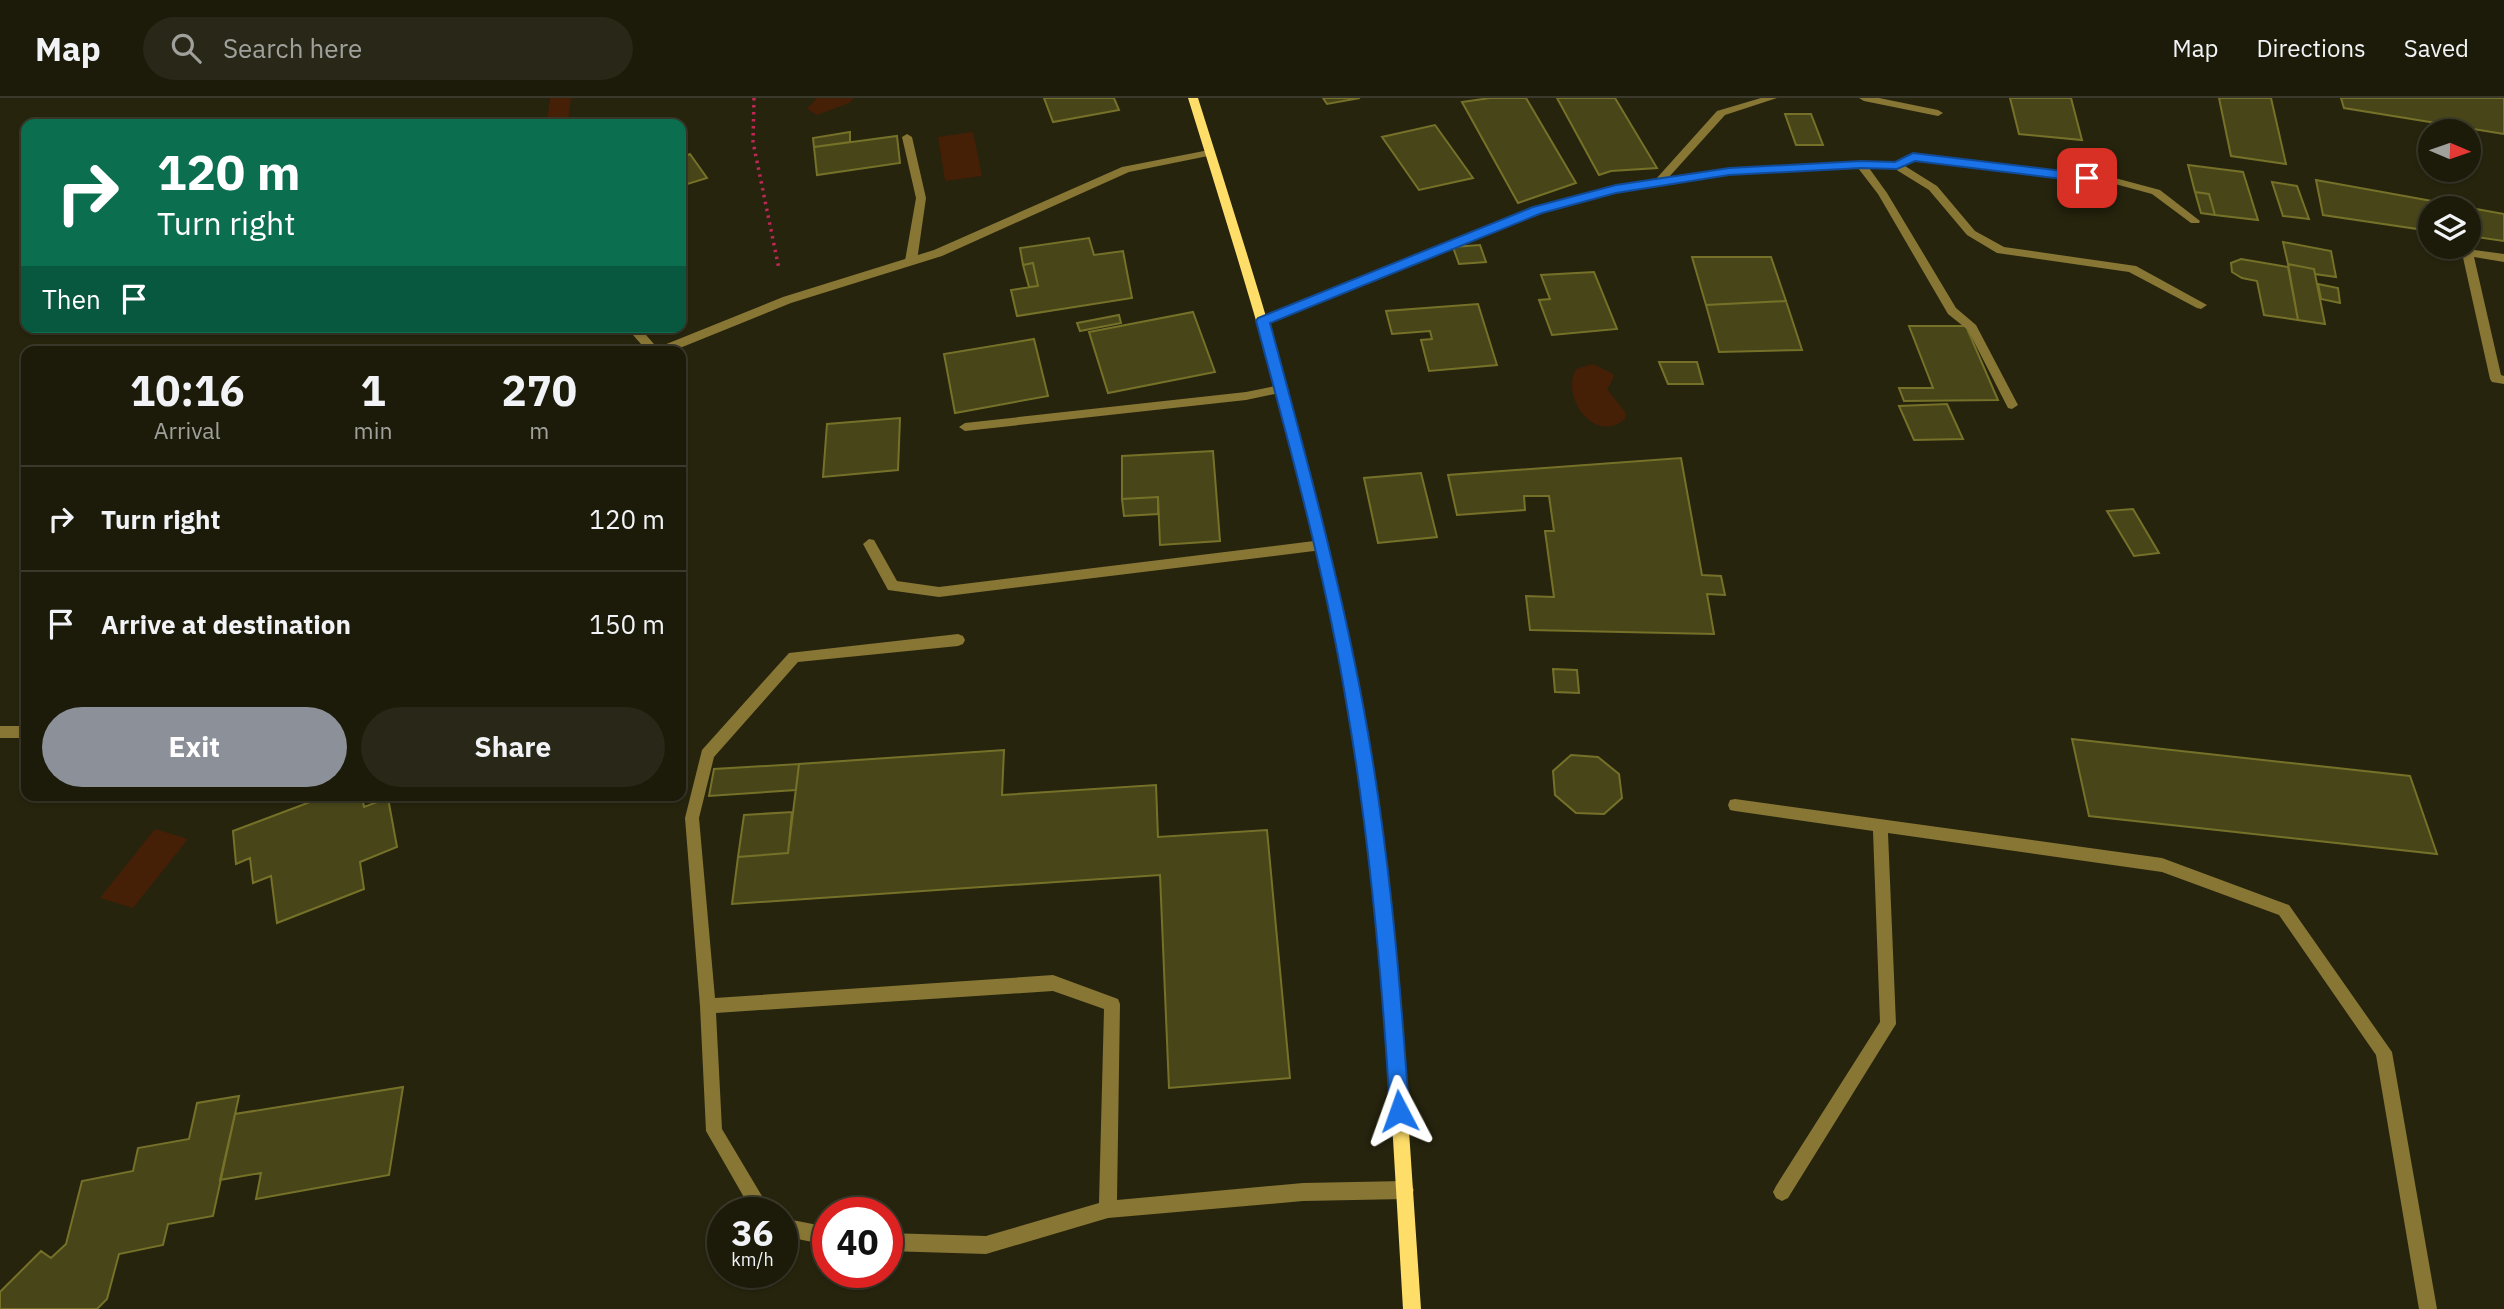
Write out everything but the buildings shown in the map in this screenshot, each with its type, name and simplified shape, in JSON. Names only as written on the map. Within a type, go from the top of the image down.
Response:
[{"type":"street","points":[[1193,98],[1263,321],[1322,545],[1355,705],[1375,839],[1391,980],[1412,1309]]},
{"type":"street","points":[[1659,182],[1721,113],[1772,98]]},
{"type":"street","points":[[1864,98],[1938,113]]},
{"type":"street","points":[[907,137],[921,198],[911,261]]},
{"type":"street","points":[[672,346],[787,300],[938,253],[1126,169],[1209,153]]},
{"type":"street","points":[[1897,166],[1913,157],[2115,181],[2156,192],[2195,221]]},
{"type":"street","points":[[1263,321],[1537,210],[1616,189],[1729,171],[1861,165],[1897,166],[1933,188],[1971,233],[2001,250],[2132,269],[2201,305]]},
{"type":"street","points":[[1861,165],[1882,192],[1952,311],[1972,328],[2012,405]]},
{"type":"street","points":[[2504,258],[2467,253],[2496,379],[2504,380]]},
{"type":"street","points":[[638,333],[651,346]]},
{"type":"street","points":[[965,427],[1246,396],[1280,389]]},
{"type":"street","points":[[869,544],[893,586],[939,592],[1322,545]]},
{"type":"street","points":[[753,1197],[714,1131],[708,1006],[692,818],[707,754],[794,657],[958,640]]},
{"type":"street","points":[[0,732],[21,732]]},
{"type":"street","points":[[1735,805],[2162,865],[2284,910],[2384,1052],[2428,1309]]},
{"type":"street","points":[[1782,1192],[1888,1024],[1880,825]]},
{"type":"street","points":[[708,1006],[1053,983],[1112,1004],[1108,1209]]},
{"type":"street","points":[[903,1242],[986,1245],[1108,1209],[1303,1192],[1405,1190]]},
{"type":"path","points":[[754,98],[752,142],[767,220],[787,300]]},
{"type":"shaded area","points":[[550,98],[571,98],[568,119],[548,119]]},
{"type":"shaded area","points":[[817,98],[854,98],[849,103],[817,115],[807,109]]},
{"type":"shaded area","points":[[973,132],[982,176],[945,181],[938,137]]},
{"type":"shaded area","points":[[1593,364],[1613,374],[1607,389],[1626,413],[1625,419],[1614,425],[1602,426],[1592,422],[1577,404],[1572,380],[1576,369]]},
{"type":"shaded area","points":[[155,829],[188,839],[133,908],[100,898]]},
{"type":"route","points":[[1399,1111],[1391,980],[1375,839],[1355,705],[1317,524],[1263,321],[1537,210],[1616,189],[1729,171],[1897,166],[1913,157],[2087,178]]}]
